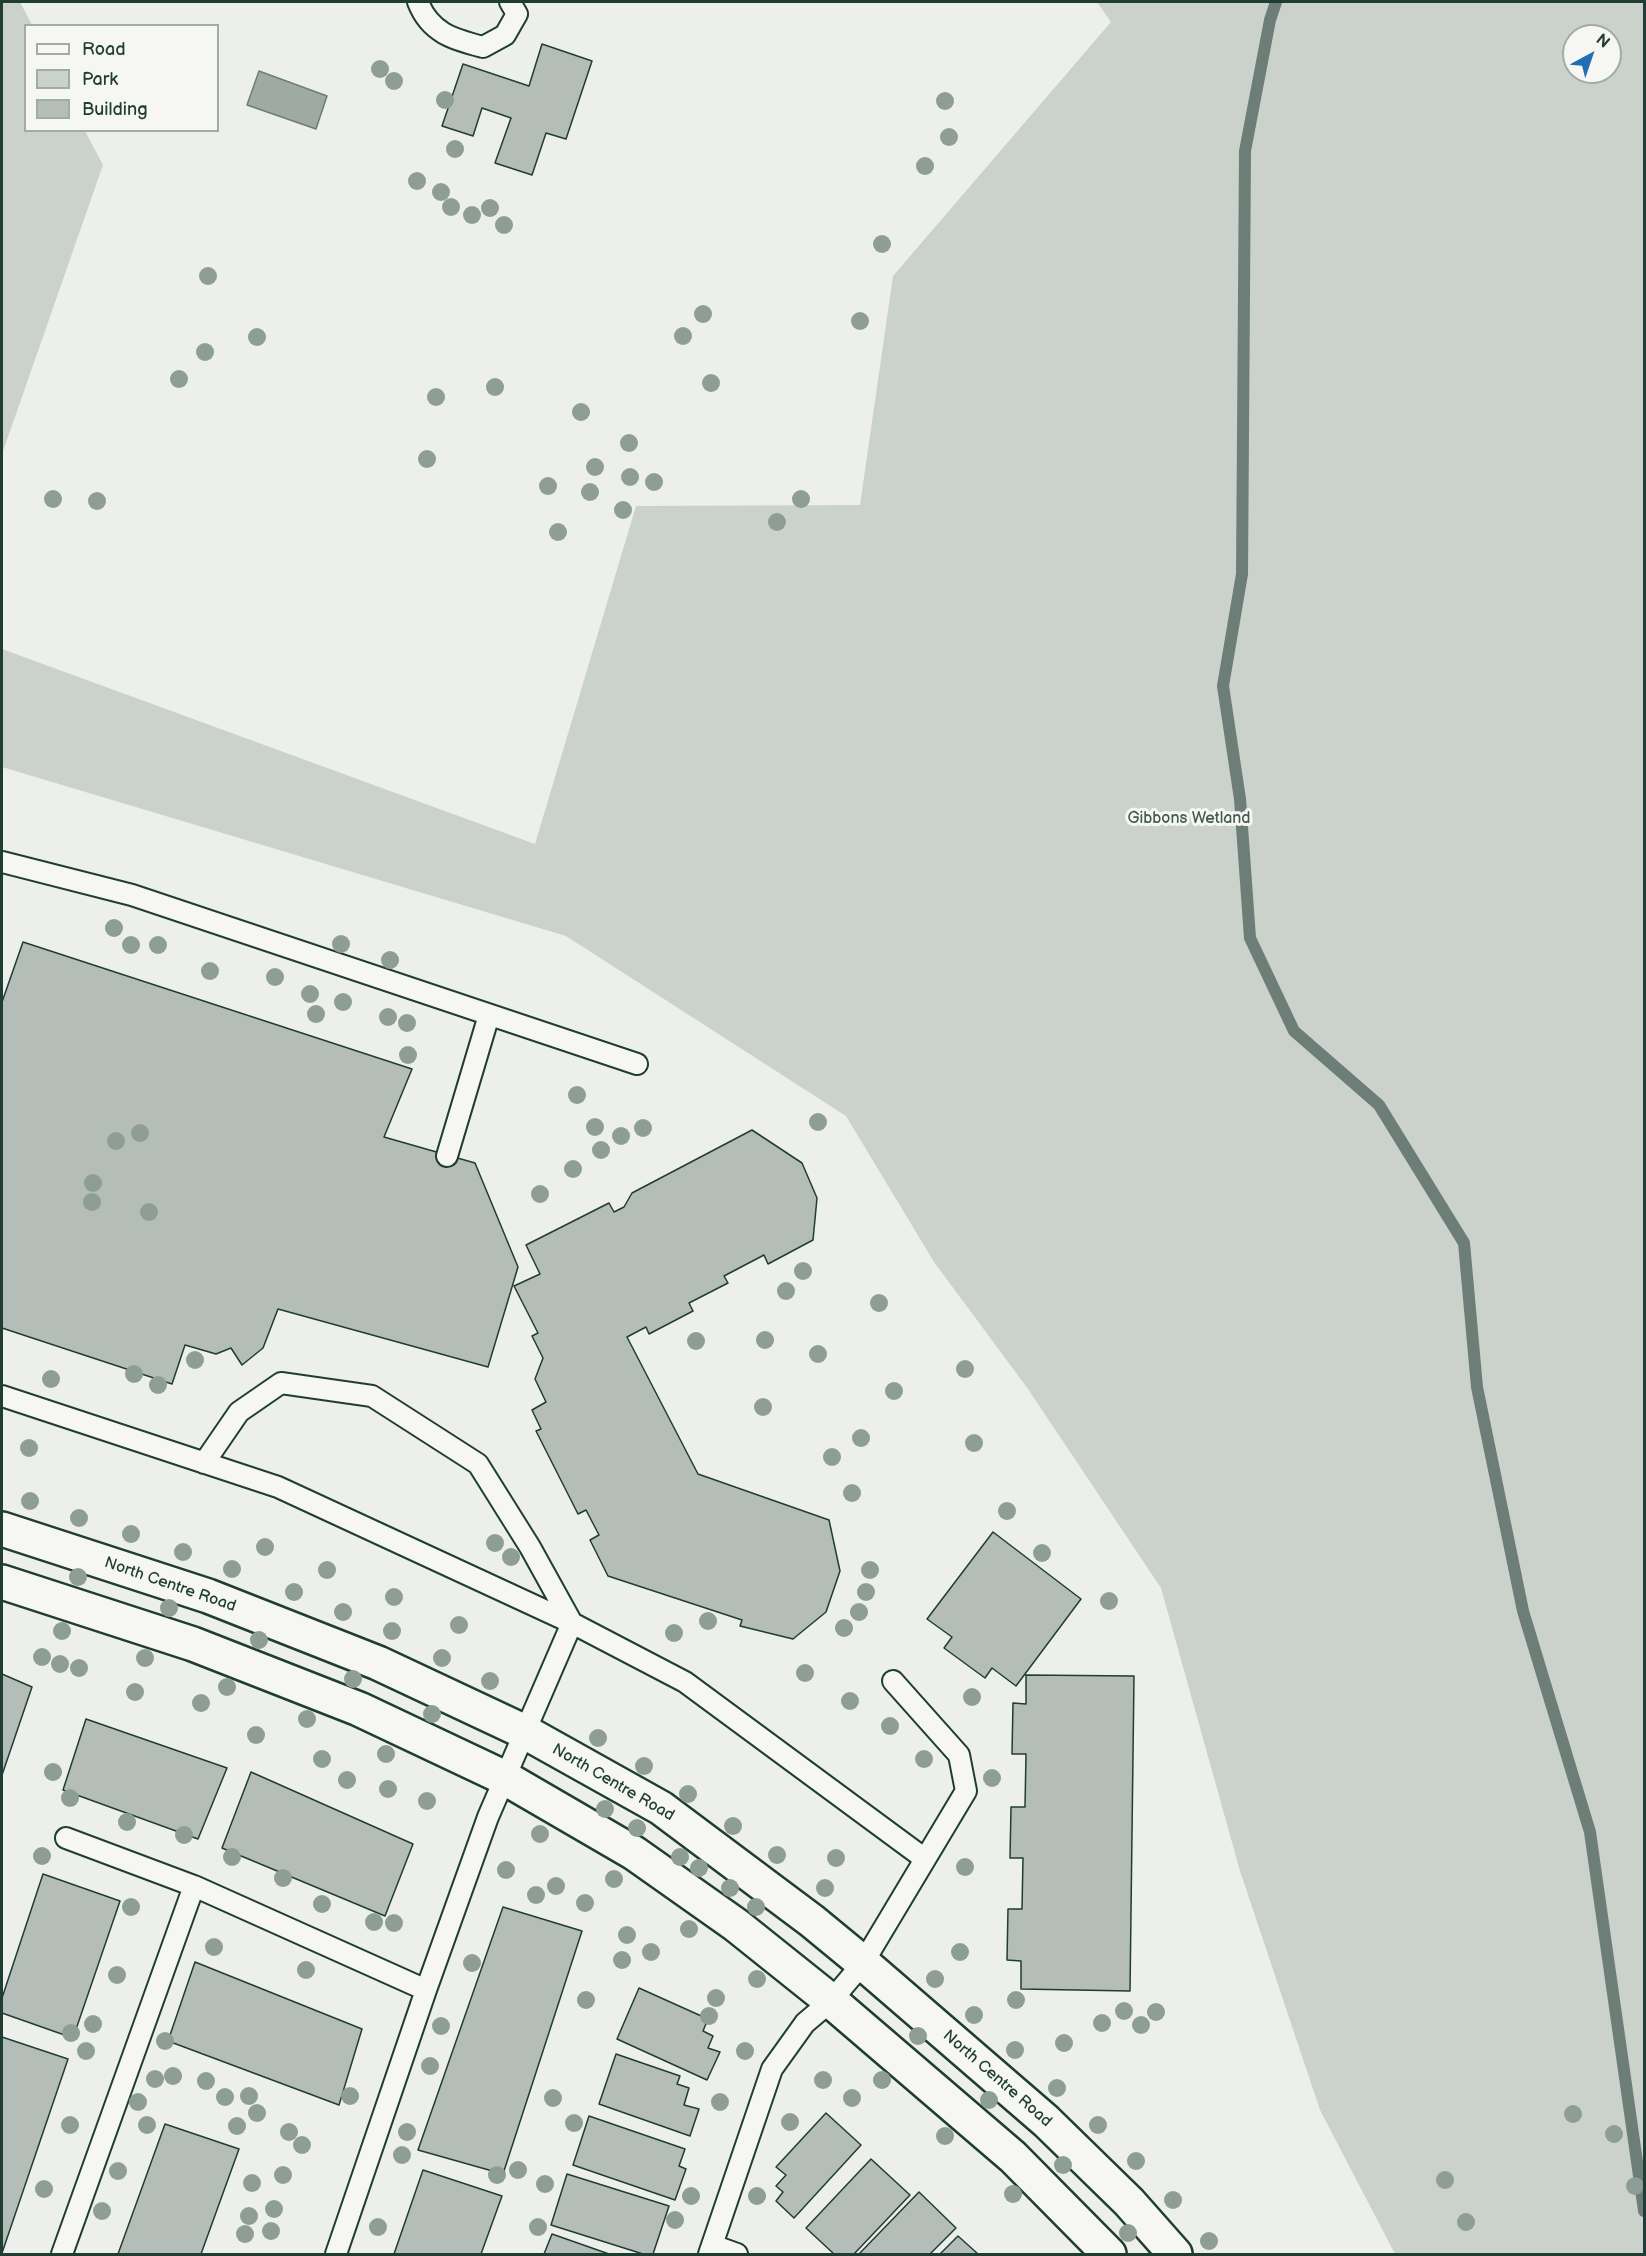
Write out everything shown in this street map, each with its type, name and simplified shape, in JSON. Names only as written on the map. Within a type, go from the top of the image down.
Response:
[{"type":"street","name":"North Centre Road","points":[[2,1529],[208,1596],[378,1663],[525,1732],[661,1808],[864,1963],[1046,2121],[1129,2202],[1175,2254]]},
{"type":"street","points":[[2,1582],[193,1644],[359,1709],[505,1778],[634,1853],[736,1925],[831,2001],[1012,2157],[1109,2254]]},
{"type":"lane","points":[[418,2],[424,16],[451,39],[483,47],[505,35],[517,14],[510,2]]},
{"type":"lane","points":[[2,862],[132,895],[637,1064]]},
{"type":"lane","points":[[447,1156],[489,1015]]},
{"type":"lane","points":[[204,1463],[238,1412],[281,1383],[372,1396],[478,1464],[530,1547],[572,1623]]},
{"type":"lane","points":[[2,1396],[278,1487],[572,1623],[685,1682],[925,1859]]},
{"type":"lane","points":[[336,2254],[488,1817],[572,1623]]},
{"type":"lane","points":[[737,2254],[711,2250],[772,2069],[805,2023],[831,2001],[864,1963],[966,1791],[958,1755],[894,1682]]},
{"type":"lane","points":[[66,1838],[194,1886],[426,1990]]},
{"type":"lane","points":[[62,2254],[194,1886]]},
{"type":"green space","points":[[2,2],[20,2],[31,24],[24,24],[24,132],[86,132],[103,165],[2,454]]},
{"type":"green space","name":"Gibbons Wetland","points":[[1097,2],[1644,2],[1644,2254],[1395,2254],[1320,2110],[1240,1871],[1161,1588],[1028,1389],[934,1262],[846,1116],[566,936],[2,767],[2,649],[535,844],[636,506],[860,505],[893,276],[1111,22]]},
{"type":"shaded area","points":[[259,71],[327,96],[316,129],[247,105]]},
{"type":"building","points":[[542,44],[592,61],[566,139],[546,133],[532,175],[495,163],[511,118],[482,108],[473,136],[442,126],[463,64],[529,86]]},
{"type":"building","points":[[23,942],[412,1069],[384,1137],[475,1163],[518,1267],[488,1367],[278,1309],[263,1348],[242,1365],[231,1348],[216,1354],[185,1345],[172,1384],[2,1328],[2,1002]]},
{"type":"building","points":[[752,1130],[802,1163],[817,1198],[813,1240],[768,1264],[764,1255],[724,1276],[728,1283],[689,1303],[693,1311],[649,1334],[646,1327],[627,1337],[698,1474],[829,1520],[840,1571],[826,1612],[793,1639],[740,1626],[742,1620],[608,1576],[590,1540],[599,1535],[586,1510],[578,1514],[536,1431],[541,1429],[532,1410],[546,1402],[535,1379],[543,1358],[532,1336],[538,1333],[514,1286],[540,1274],[526,1245],[609,1203],[614,1212],[624,1207],[632,1193]]},
{"type":"building","points":[[993,1532],[1081,1599],[1016,1686],[992,1668],[985,1678],[944,1648],[952,1637],[927,1619]]},
{"type":"building","points":[[2,1674],[32,1687],[2,1775]]},
{"type":"building","points":[[1026,1675],[1134,1676],[1130,1991],[1021,1989],[1021,1961],[1007,1960],[1008,1909],[1022,1909],[1023,1858],[1010,1858],[1011,1807],[1025,1807],[1026,1754],[1012,1754],[1013,1703],[1026,1704]]},
{"type":"building","points":[[86,1719],[227,1768],[198,1839],[63,1790]]},
{"type":"building","points":[[251,1772],[413,1844],[385,1916],[222,1848]]},
{"type":"building","points":[[43,1874],[120,1901],[73,2038],[2,2013],[2,1998]]},
{"type":"building","points":[[503,1907],[582,1931],[503,2174],[418,2150]]},
{"type":"building","points":[[195,1962],[362,2029],[339,2105],[168,2041]]},
{"type":"building","points":[[639,1988],[708,2019],[703,2031],[713,2036],[708,2048],[720,2052],[707,2080],[617,2039]]},
{"type":"building","points":[[2,2037],[68,2059],[2,2253]]},
{"type":"building","points":[[616,2054],[680,2076],[677,2084],[689,2088],[684,2105],[699,2109],[690,2136],[599,2104]]},
{"type":"building","points":[[826,2113],[861,2145],[794,2218],[776,2201],[783,2192],[776,2186],[786,2175],[776,2167]]},
{"type":"building","points":[[589,2116],[685,2149],[679,2166],[686,2169],[675,2200],[573,2165]]},
{"type":"building","points":[[165,2124],[239,2149],[201,2254],[118,2254]]},
{"type":"building","points":[[871,2159],[910,2195],[854,2254],[834,2254],[806,2228]]},
{"type":"building","points":[[423,2170],[502,2196],[481,2254],[394,2254]]},
{"type":"building","points":[[567,2174],[669,2206],[653,2254],[643,2254],[551,2225]]},
{"type":"building","points":[[919,2192],[956,2228],[930,2254],[859,2254]]},
{"type":"building","points":[[552,2234],[609,2254],[544,2254]]},
{"type":"building","points":[[958,2236],[978,2254],[940,2254]]},
{"type":"waterway","points":[[1276,2],[1270,20],[1245,151],[1242,574],[1223,686],[1240,799],[1250,938],[1294,1031],[1379,1105],[1464,1243],[1477,1387],[1523,1611],[1590,1832],[1644,2211]]}]
